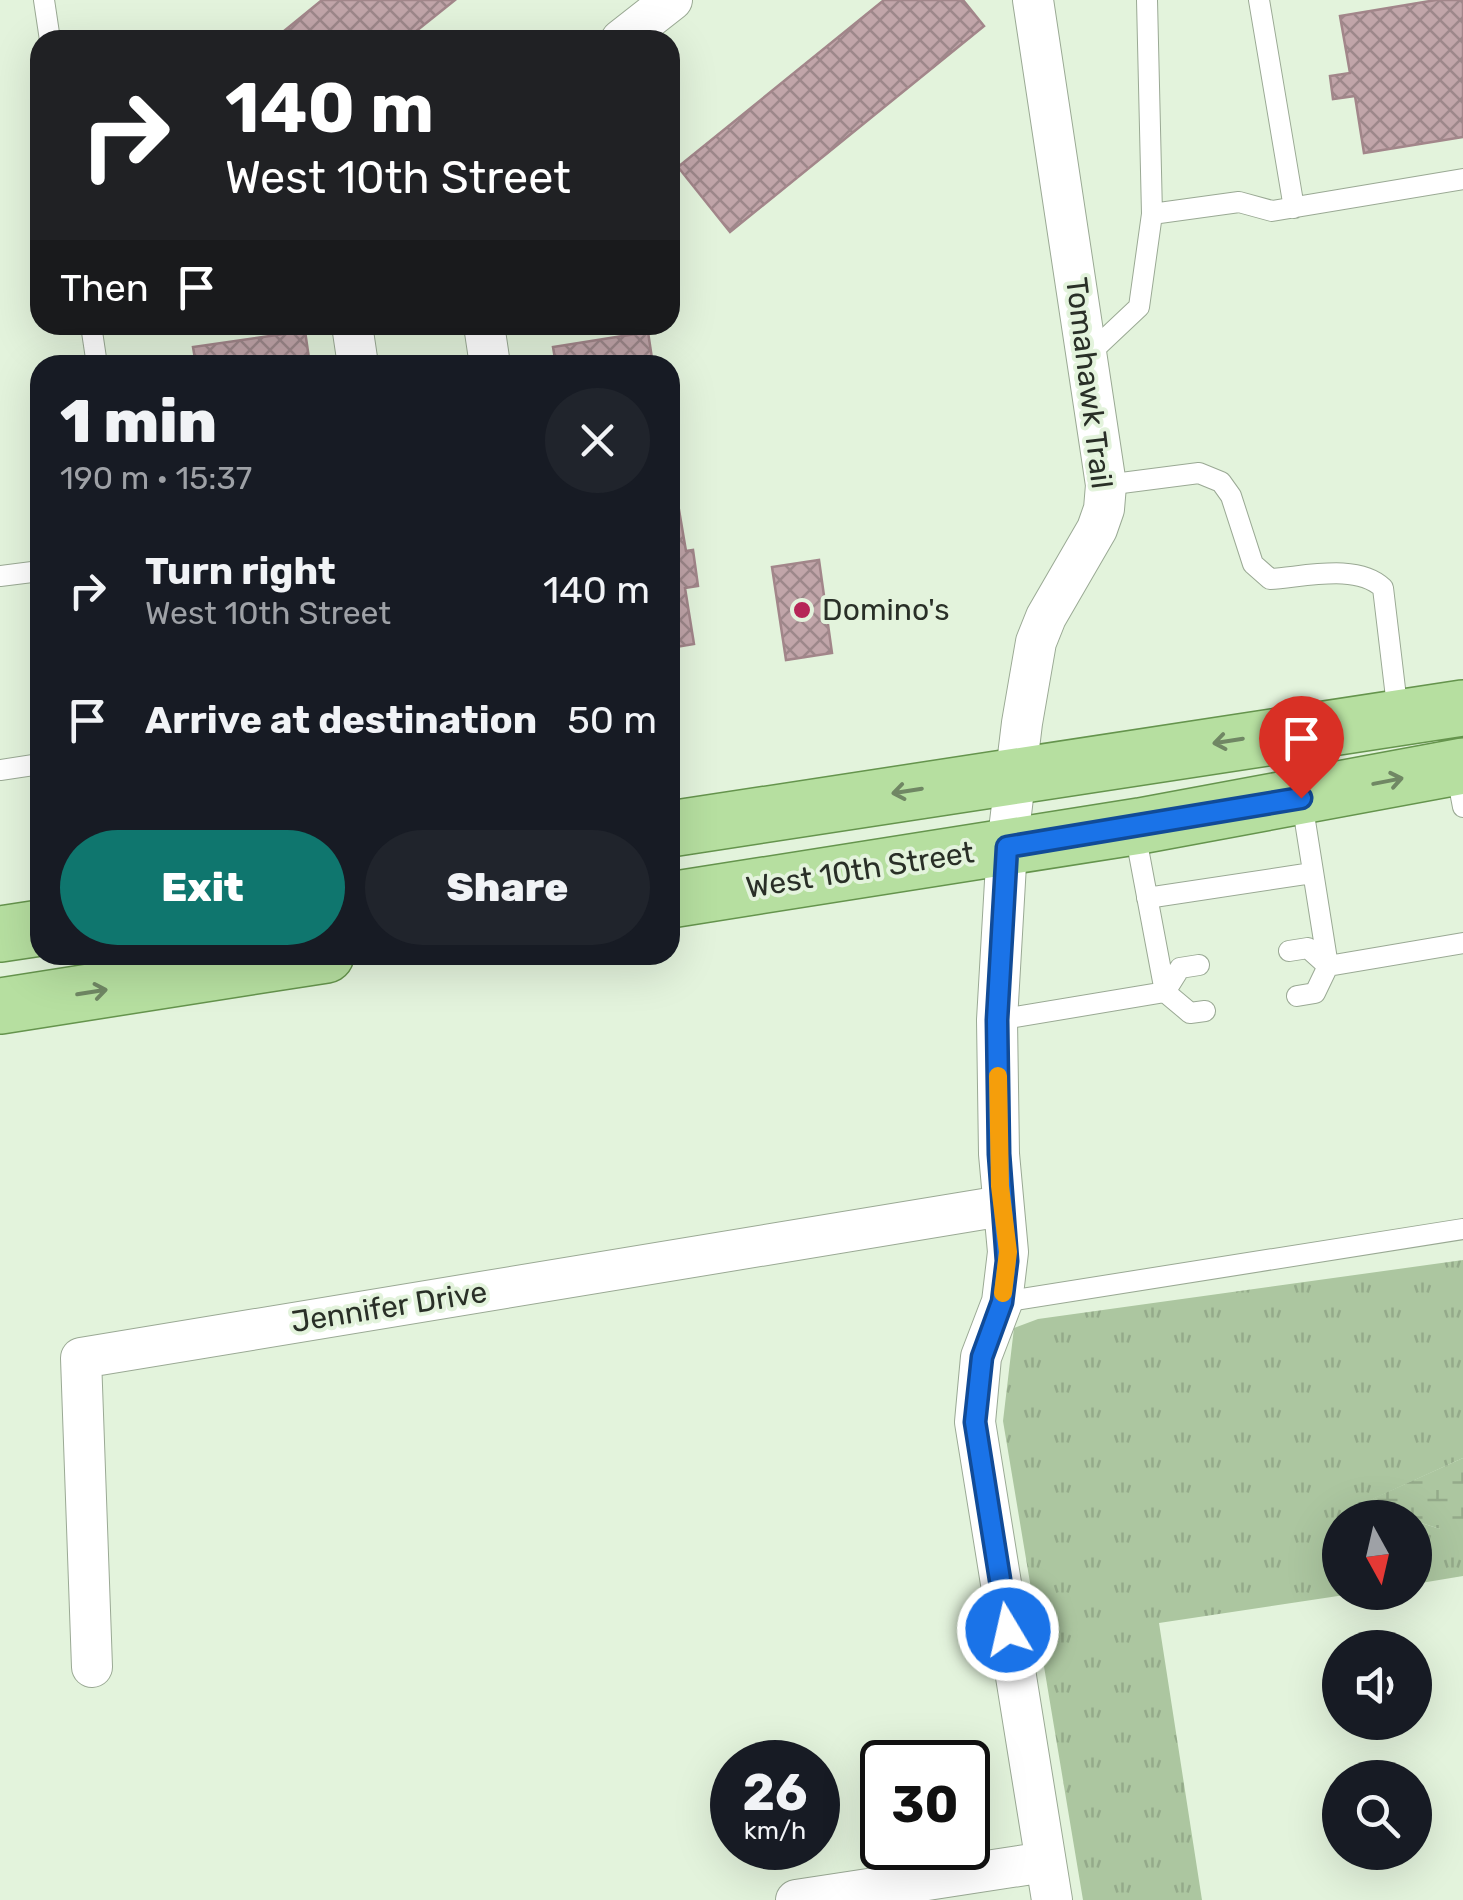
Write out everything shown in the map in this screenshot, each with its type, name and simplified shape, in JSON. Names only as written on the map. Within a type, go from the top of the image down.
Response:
[{"type":"main road","name":"West 10th Street","points":[[680,897],[1292,732],[1463,708]]},
{"type":"main road","name":"West 10th Street","points":[[680,828],[1012,810],[1134,827],[1301,798],[1461,780]]},
{"type":"main road","points":[[0,934],[30,930]]},
{"type":"main road","points":[[0,1006],[182,966]]},
{"type":"street","points":[[634,30],[672,0]]},
{"type":"street","name":"Tomahawk Trail","points":[[1033,0],[1106,485],[1097,530],[1046,617],[1036,642],[1012,810],[997,1020],[1002,1206],[1008,1252],[1002,1302],[982,1357],[975,1422],[1049,1881]]},
{"type":"street","name":"Jennifer Drive","points":[[92,1666],[81,1358],[1002,1206]]},
{"type":"street","points":[[796,1900],[1049,1881]]},
{"type":"lane","points":[[44,0],[48,30]]},
{"type":"lane","points":[[1088,356],[1139,307],[1152,214],[1147,0]]},
{"type":"lane","points":[[1259,0],[1294,208]]},
{"type":"lane","points":[[1152,214],[1239,202],[1272,212],[1463,179]]},
{"type":"lane","points":[[1106,485],[1199,472],[1221,482],[1231,496],[1254,564],[1270,578],[1358,574],[1373,579],[1382,588],[1399,716]]},
{"type":"lane","points":[[0,576],[30,572]]},
{"type":"lane","points":[[1292,732],[1328,966],[1315,993],[1297,996]]},
{"type":"lane","points":[[0,770],[30,766]]},
{"type":"lane","points":[[1134,827],[1165,992],[1190,1013],[1205,1011]]},
{"type":"lane","points":[[1147,898],[1312,872]]},
{"type":"lane","points":[[1328,966],[1463,944]]},
{"type":"lane","points":[[1289,950],[1308,948],[1328,966]]},
{"type":"lane","points":[[997,1020],[1165,992],[1180,968],[1199,965]]},
{"type":"lane","points":[[1002,1302],[1463,1229]]},
{"type":"green space","points":[[1463,1260],[1463,1458],[1371,1500],[1322,1500],[1322,1598],[1159,1623],[1202,1900],[1083,1900],[1003,1421],[1014,1328],[1038,1319]]},
{"type":"green space","points":[[1463,1458],[1463,1529],[1432,1526],[1432,1500],[1370,1500]]},
{"type":"green space","points":[[1432,1526],[1463,1529],[1463,1576],[1432,1581]]},
{"type":"building","points":[[322,0],[455,0],[418,30],[285,30]]},
{"type":"building","points":[[884,0],[963,0],[984,26],[730,232],[680,165]]},
{"type":"building","points":[[1436,0],[1463,0],[1463,137],[1364,153],[1355,96],[1333,99],[1330,76],[1350,73],[1340,16]]},
{"type":"building","points":[[277,335],[306,335],[309,355],[194,355],[193,347]]},
{"type":"building","points":[[648,335],[651,355],[554,355],[553,347]]},
{"type":"building","points":[[680,516],[686,551],[693,550],[698,586],[685,588],[694,644],[680,646]]},
{"type":"building","name":"Domino's","points":[[819,560],[832,653],[786,660],[772,567]]},
{"type":"slow traffic","points":[[998,1076],[1000,1186],[1008,1252],[1003,1293]]},
{"type":"place","name":"Domino's","points":[[802,610]]},
{"type":"route","points":[[1008,1630],[975,1422],[982,1357],[1002,1302],[1007,1261],[1000,1186],[997,1020],[1007,847],[1301,798]]}]
